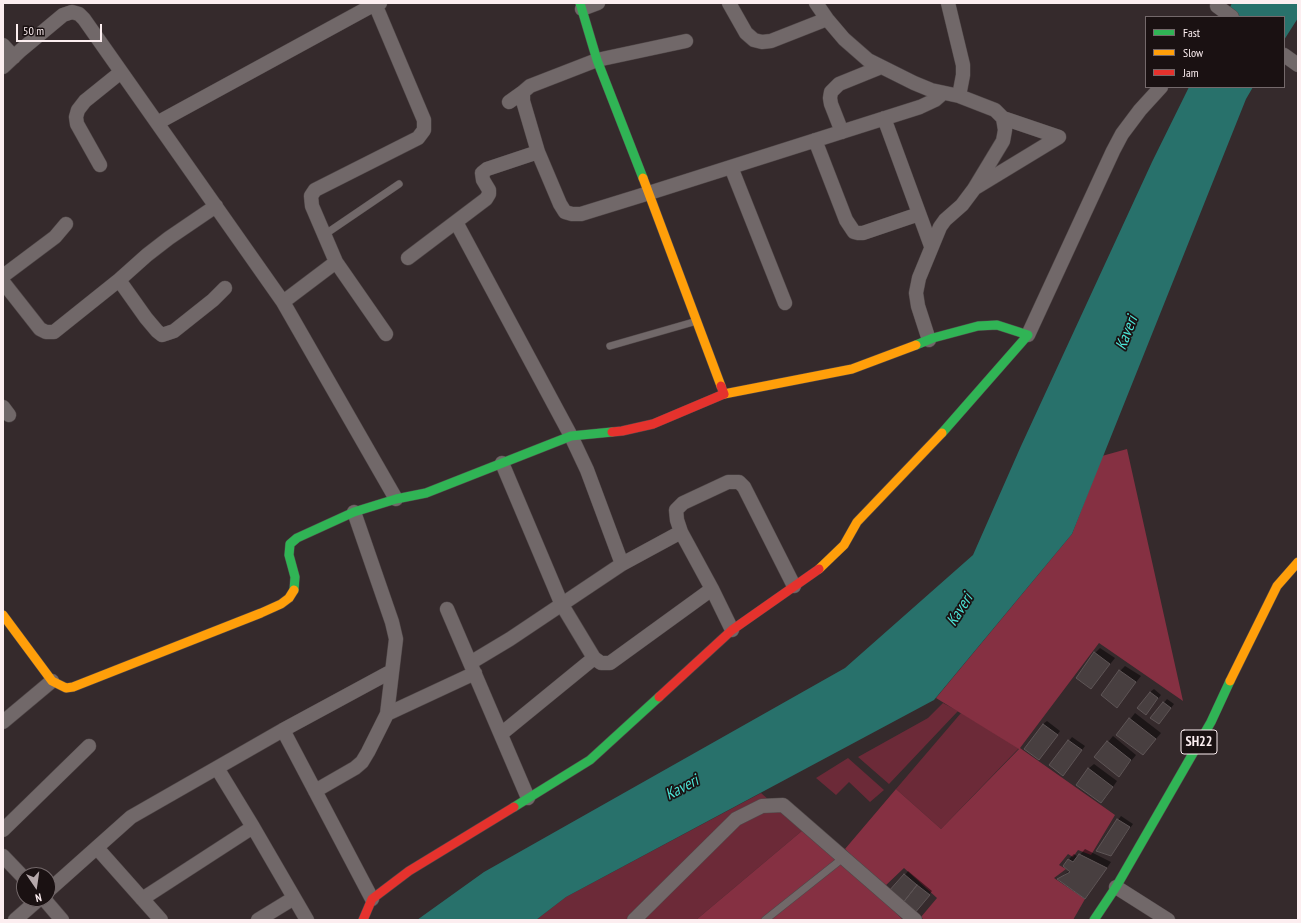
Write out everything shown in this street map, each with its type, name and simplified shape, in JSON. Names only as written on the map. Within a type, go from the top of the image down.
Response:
[{"type":"street","points":[[598,3],[581,6],[597,60],[649,193],[724,394]]},
{"type":"street","points":[[729,3],[746,33],[754,40],[762,42],[771,41],[827,19]]},
{"type":"street","points":[[816,3],[844,39],[868,60],[930,90],[959,96],[995,110],[1003,118],[1059,138],[974,189]]},
{"type":"street","points":[[948,3],[963,65],[963,75],[959,96]]},
{"type":"street","points":[[157,123],[377,4],[424,120],[424,130],[418,138],[315,190],[311,196],[312,206],[336,262],[386,334]]},
{"type":"street","points":[[1216,8],[1230,16]]},
{"type":"street","points":[[3,67],[63,15],[72,12],[79,14],[84,19],[283,302],[396,499]]},
{"type":"street","points":[[509,102],[530,86],[597,60],[686,41]]},
{"type":"street","points":[[3,45],[14,57]]},
{"type":"street","points":[[842,132],[831,104],[831,92],[840,84],[881,67]]},
{"type":"street","points":[[100,165],[77,124],[76,117],[78,110],[85,101],[121,72]]},
{"type":"street","points":[[363,920],[372,899],[409,871],[590,760],[732,630],[822,567],[844,545],[857,522],[930,446],[1028,335],[1122,134],[1140,110],[1160,88]]},
{"type":"street","points":[[523,92],[523,101],[538,152],[560,204],[565,212],[572,214],[581,214],[920,107],[935,100],[943,93]]},
{"type":"street","points":[[884,118],[931,246]]},
{"type":"street","points":[[929,340],[918,306],[916,293],[919,278],[940,227],[945,220],[962,205],[974,189],[1003,141],[1006,130],[1003,118]]},
{"type":"street","points":[[815,140],[846,220],[854,232],[863,233],[919,214]]},
{"type":"street","points":[[408,258],[486,199],[489,194],[483,180],[482,173],[487,169],[538,152]]},
{"type":"street","points":[[731,167],[785,303]]},
{"type":"street","points":[[3,282],[40,329],[46,332],[54,332],[119,280],[147,255],[216,206]]},
{"type":"street","points":[[456,222],[571,436],[587,470],[622,564]]},
{"type":"street","points":[[3,276],[55,237],[66,224]]},
{"type":"street","points":[[283,302],[336,262]]},
{"type":"street","points":[[119,280],[146,318],[162,335],[174,331],[213,300],[225,288]]},
{"type":"street","points":[[3,615],[52,681],[66,688],[73,687],[261,614],[281,604],[289,598],[294,590],[295,577],[289,555],[290,544],[297,538],[354,512],[396,499],[426,493],[571,436],[622,431],[653,424],[724,394],[852,368],[929,340],[978,326],[997,325],[1028,335]]},
{"type":"street","points":[[502,463],[562,605],[594,658],[601,663],[610,662],[712,589]]},
{"type":"street","points":[[732,630],[681,532],[677,520],[676,510],[683,503],[728,482],[739,482],[744,487],[794,586]]},
{"type":"street","points":[[315,790],[356,768],[362,762],[387,714],[396,639],[392,622],[354,512]]},
{"type":"street","points":[[387,714],[473,668],[510,639],[622,564],[681,532]]},
{"type":"street","name":"SH22","points":[[1094,920],[1116,887],[1211,722],[1277,586],[1298,562]]},
{"type":"street","points":[[447,609],[528,798]]},
{"type":"street","points":[[501,734],[594,658]]},
{"type":"street","points":[[56,884],[131,817],[283,730],[392,671]]},
{"type":"street","points":[[3,722],[52,681]]},
{"type":"street","points":[[283,730],[372,899]]},
{"type":"street","points":[[3,830],[89,746]]},
{"type":"street","points":[[217,768],[253,826],[307,920]]},
{"type":"street","points":[[634,920],[736,819],[762,806],[783,805],[915,920]]},
{"type":"street","points":[[142,899],[253,826]]},
{"type":"street","points":[[97,848],[161,920]]},
{"type":"street","points":[[3,856],[16,870]]},
{"type":"street","points":[[1116,887],[1168,920]]},
{"type":"street","points":[[258,920],[294,898]]},
{"type":"street","points":[[15,920],[30,907]]},
{"type":"street","points":[[51,907],[62,920]]},
{"type":"lane","points":[[324,235],[399,184]]},
{"type":"lane","points":[[610,346],[697,321]]},
{"type":"lane","points":[[765,920],[843,858]]},
{"type":"shaded area","points":[[1127,449],[1183,701],[1099,643],[1020,748],[1115,815],[1091,855],[1078,850],[1073,857],[1068,854],[1059,865],[1066,869],[1054,878],[1085,899],[1073,920],[924,920],[921,917],[937,898],[904,868],[884,887],[845,849],[896,789],[941,829],[1019,749],[936,698],[1072,534],[1102,456]]},
{"type":"shaded area","points":[[943,703],[958,711],[889,784],[858,757],[928,718]]},
{"type":"shaded area","points":[[961,713],[1019,748],[941,829],[896,789]]},
{"type":"shaded area","points":[[848,758],[884,790],[870,802],[849,782],[836,795],[816,778]]},
{"type":"shaded area","points":[[761,793],[803,830],[696,920],[536,920],[566,897]]},
{"type":"shaded area","points":[[803,830],[873,889],[903,920],[696,920]]},
{"type":"water","points":[[1232,3],[1298,3],[1298,18],[1285,38],[1285,16],[1226,16]]},
{"type":"water","name":"Kaveri","points":[[1189,88],[1252,88],[1246,99],[1072,534],[934,700],[566,897],[536,920],[417,920],[484,872],[845,668],[973,555],[1021,446],[1152,162]]},
{"type":"building","points":[[1094,652],[1110,664],[1091,689],[1076,678]]},
{"type":"building","points":[[1119,670],[1136,682],[1117,708],[1101,695]]},
{"type":"building","points":[[1150,692],[1158,698],[1146,715],[1137,708]]},
{"type":"building","points":[[1163,702],[1171,708],[1159,724],[1150,718]]},
{"type":"building","points":[[1129,718],[1156,739],[1143,755],[1116,735]]},
{"type":"building","points":[[1043,724],[1058,735],[1039,760],[1024,749]]},
{"type":"building","points":[[1068,740],[1082,750],[1063,776],[1049,765]]},
{"type":"building","points":[[1107,741],[1131,760],[1119,777],[1094,757]]},
{"type":"building","points":[[1088,768],[1113,787],[1101,803],[1076,785]]},
{"type":"building","points":[[1117,819],[1130,827],[1111,856],[1096,851]]},
{"type":"building","points":[[1079,854],[1107,868],[1085,899],[1057,879],[1070,872],[1063,866],[1068,859],[1073,862]]},
{"type":"building","points":[[904,874],[917,885],[902,904],[888,892]]},
{"type":"building","points":[[917,885],[930,895],[914,914],[902,904]]},
{"type":"traffic: fast","points":[[580,3],[597,60],[643,178]]},
{"type":"traffic: fast","points":[[916,345],[933,338],[978,326],[997,325],[1028,335],[942,433]]},
{"type":"traffic: fast","points":[[294,590],[295,577],[289,555],[290,544],[297,538],[354,512],[396,499],[426,493],[571,436],[612,432]]},
{"type":"traffic: fast","points":[[1094,920],[1116,887],[1211,722],[1230,681]]},
{"type":"traffic: fast","points":[[514,807],[590,760],[659,697]]},
{"type":"traffic: slow","points":[[643,178],[721,386]]},
{"type":"traffic: slow","points":[[724,394],[852,369],[916,345]]},
{"type":"traffic: slow","points":[[819,569],[844,545],[857,522],[942,433]]},
{"type":"traffic: slow","points":[[1230,681],[1277,586],[1298,562]]},
{"type":"traffic: slow","points":[[3,615],[52,681],[66,688],[73,687],[261,613],[281,604],[289,598],[294,590]]},
{"type":"traffic: jam","points":[[612,432],[653,424],[724,394],[721,386]]},
{"type":"traffic: jam","points":[[659,697],[732,630],[819,569]]},
{"type":"traffic: jam","points":[[363,920],[372,899],[409,871],[514,807]]}]
